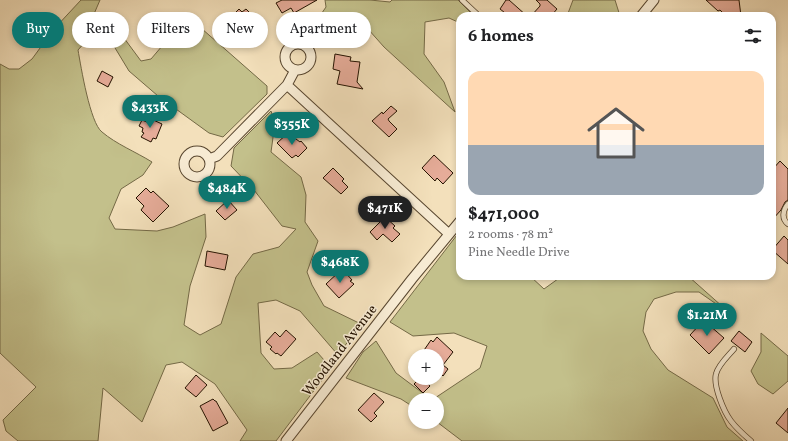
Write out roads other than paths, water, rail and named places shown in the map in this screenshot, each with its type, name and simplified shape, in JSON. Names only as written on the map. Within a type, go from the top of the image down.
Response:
[{"type":"street","points":[[644,12],[654,0]]},
{"type":"street","points":[[209,159],[217,156],[287,85],[295,70]]},
{"type":"street","points":[[287,85],[450,234]]},
{"type":"street","name":"Woodland Avenue","points":[[286,441],[412,279],[456,227]]},
{"type":"lane","points":[[462,0],[475,12]]},
{"type":"lane","points":[[788,204],[785,207],[783,215],[785,222],[788,224]]},
{"type":"lane","points":[[734,349],[719,367],[715,376],[716,387],[724,409],[731,421],[751,441]]}]
